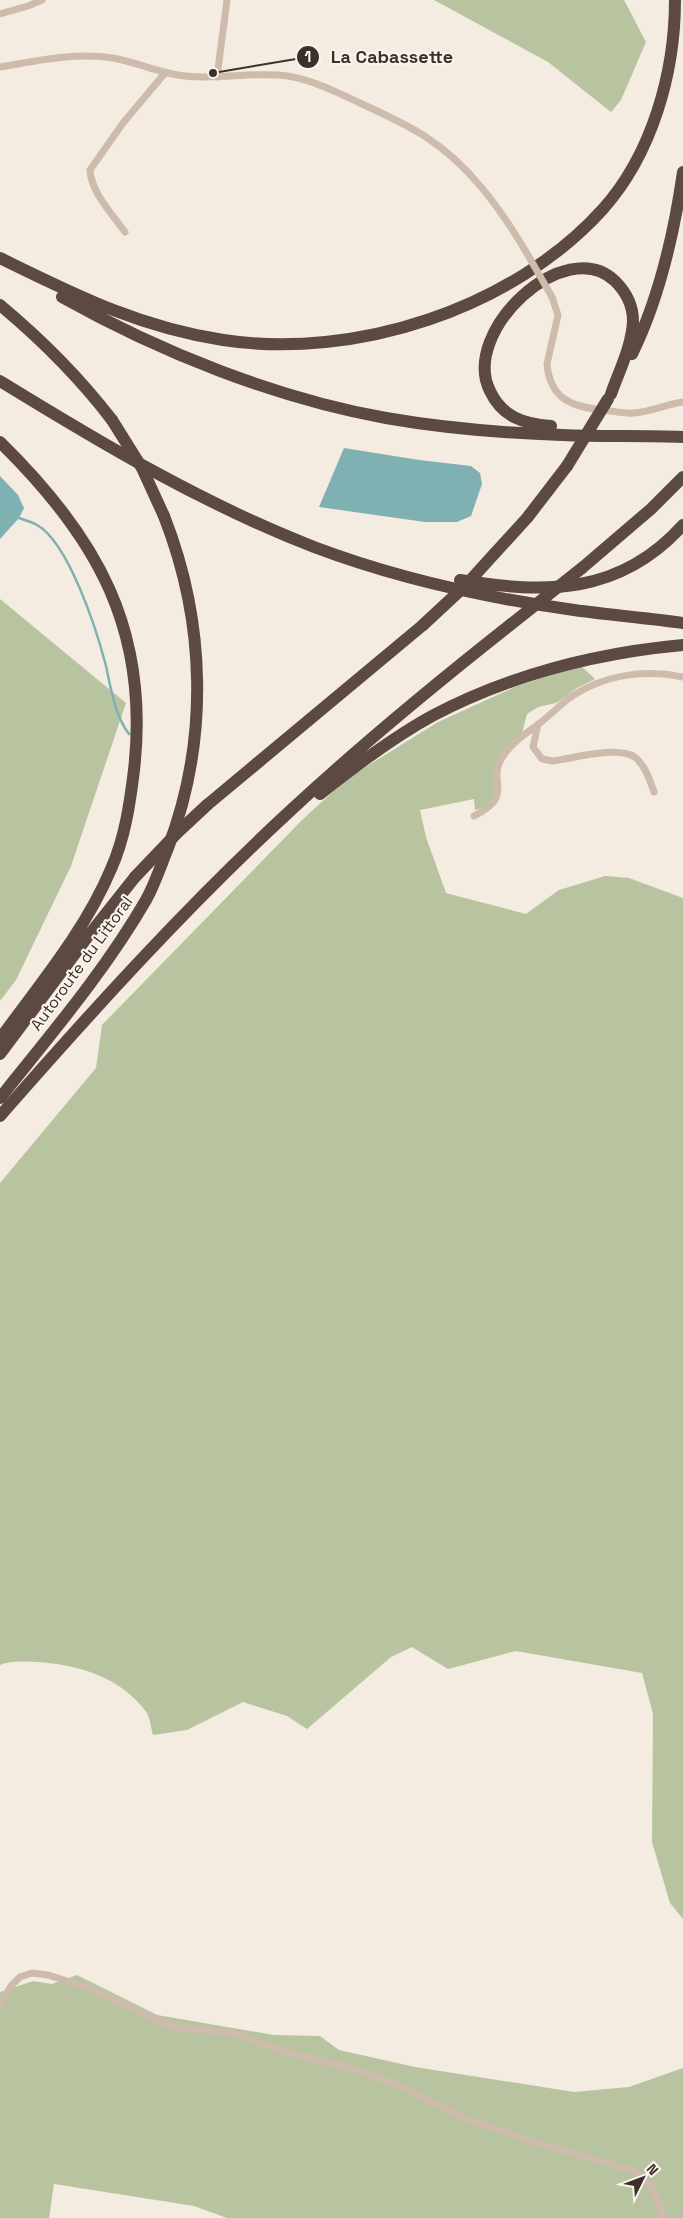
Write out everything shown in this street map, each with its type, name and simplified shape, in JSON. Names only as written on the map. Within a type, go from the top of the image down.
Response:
[{"type":"highway","points":[[0,258],[115,312],[146,323],[224,340],[276,344],[356,338],[405,326],[456,309],[506,286],[550,257],[584,229],[618,190],[644,143],[664,89],[673,49],[675,0]]},
{"type":"highway","points":[[0,1054],[89,934],[135,877],[177,833],[207,805],[423,625],[466,585],[527,518],[567,466],[609,396],[641,335],[656,296],[668,252],[683,172]]},
{"type":"highway","points":[[0,262],[88,312],[152,343],[251,382],[312,400],[386,418],[473,429],[562,435],[666,436]]},
{"type":"highway","points":[[609,396],[628,346],[632,321],[631,306],[626,294],[610,276],[586,267],[573,268],[547,279],[535,287],[509,310],[498,323],[491,336],[485,354],[485,378],[500,408],[514,418],[539,425],[683,437]]},
{"type":"highway","name":"Autoroute du Littoral","points":[[0,305],[75,374],[112,420],[142,468],[164,516],[182,568],[195,633],[198,664],[198,697],[194,750],[177,823],[147,898],[118,944],[86,988],[0,1098]]},
{"type":"highway","points":[[0,381],[65,421],[194,494],[315,547],[399,573],[483,594],[573,610],[683,623]]},
{"type":"highway","points":[[65,421],[228,503],[309,538],[389,564],[474,583],[559,588],[595,582],[634,566],[654,552],[683,525]]},
{"type":"highway","name":"Autoroute du Littoral","points":[[0,442],[34,476],[90,549],[110,590],[127,642],[134,678],[138,721],[132,786],[126,824],[112,867],[94,905],[63,954],[0,1039]]},
{"type":"highway","points":[[0,1116],[113,992],[249,850],[356,751],[582,568],[651,508],[683,477]]},
{"type":"highway","points":[[249,850],[352,768],[432,716],[506,684],[554,668],[635,650],[683,646]]},
{"type":"street","points":[[0,14],[42,0]]},
{"type":"street","points":[[217,77],[227,0]]},
{"type":"street","points":[[0,67],[68,56],[91,56],[137,63],[165,73],[184,76],[217,77],[263,74],[295,78],[348,98],[402,123],[438,145],[464,168],[499,210],[525,250],[552,297],[558,315],[548,371],[553,385],[563,399],[585,408],[629,413],[683,402]]},
{"type":"street","points":[[124,232],[94,187],[90,179],[90,170],[123,123],[165,73]]},
{"type":"street","points":[[474,816],[493,804],[497,798],[498,769],[502,758],[521,738],[569,699],[604,680],[646,673],[683,677]]},
{"type":"street","points":[[538,724],[533,747],[542,759],[553,761],[622,752],[637,759],[654,792]]},
{"type":"street","points":[[0,2005],[10,1986],[20,1977],[32,1973],[48,1975],[86,1987],[166,2024],[189,2029],[229,2032],[285,2052],[348,2067],[393,2083],[466,2119],[534,2142],[634,2171],[650,2184],[664,2218]]},
{"type":"green space","points":[[434,0],[624,0],[646,42],[621,100],[611,112],[548,62]]},
{"type":"green space","points":[[0,599],[126,703],[71,866],[16,980],[0,1001]]},
{"type":"green space","points":[[580,665],[595,679],[577,688],[556,703],[538,707],[527,714],[522,733],[504,750],[493,800],[485,807],[475,810],[474,799],[420,810],[426,837],[446,893],[526,914],[559,890],[605,876],[629,878],[683,898],[683,1919],[670,1903],[652,1842],[653,1714],[642,1673],[516,1651],[448,1669],[412,1647],[391,1657],[307,1729],[287,1716],[243,1702],[187,1730],[153,1735],[148,1715],[137,1701],[125,1690],[98,1675],[69,1666],[38,1662],[9,1662],[0,1665],[0,1183],[96,1068],[102,1025],[303,819],[348,778],[438,722],[515,687]]},
{"type":"green space","points":[[77,1975],[157,2015],[274,2035],[320,2036],[339,2050],[415,2067],[574,2092],[629,2087],[683,2068],[683,2218],[227,2218],[194,2206],[54,2184],[49,2218],[0,2218],[0,1992],[33,1981],[52,1984]]},
{"type":"water","points":[[344,448],[471,466],[480,473],[482,484],[471,516],[457,522],[425,522],[319,507]]},
{"type":"water","points":[[0,476],[18,495],[24,508],[19,518],[0,539]]},
{"type":"waterway","points":[[19,518],[37,525],[49,535],[71,568],[96,632],[117,711],[129,734]]},
{"type":"place","name":"La Cabassette","points":[[213,73]]}]
